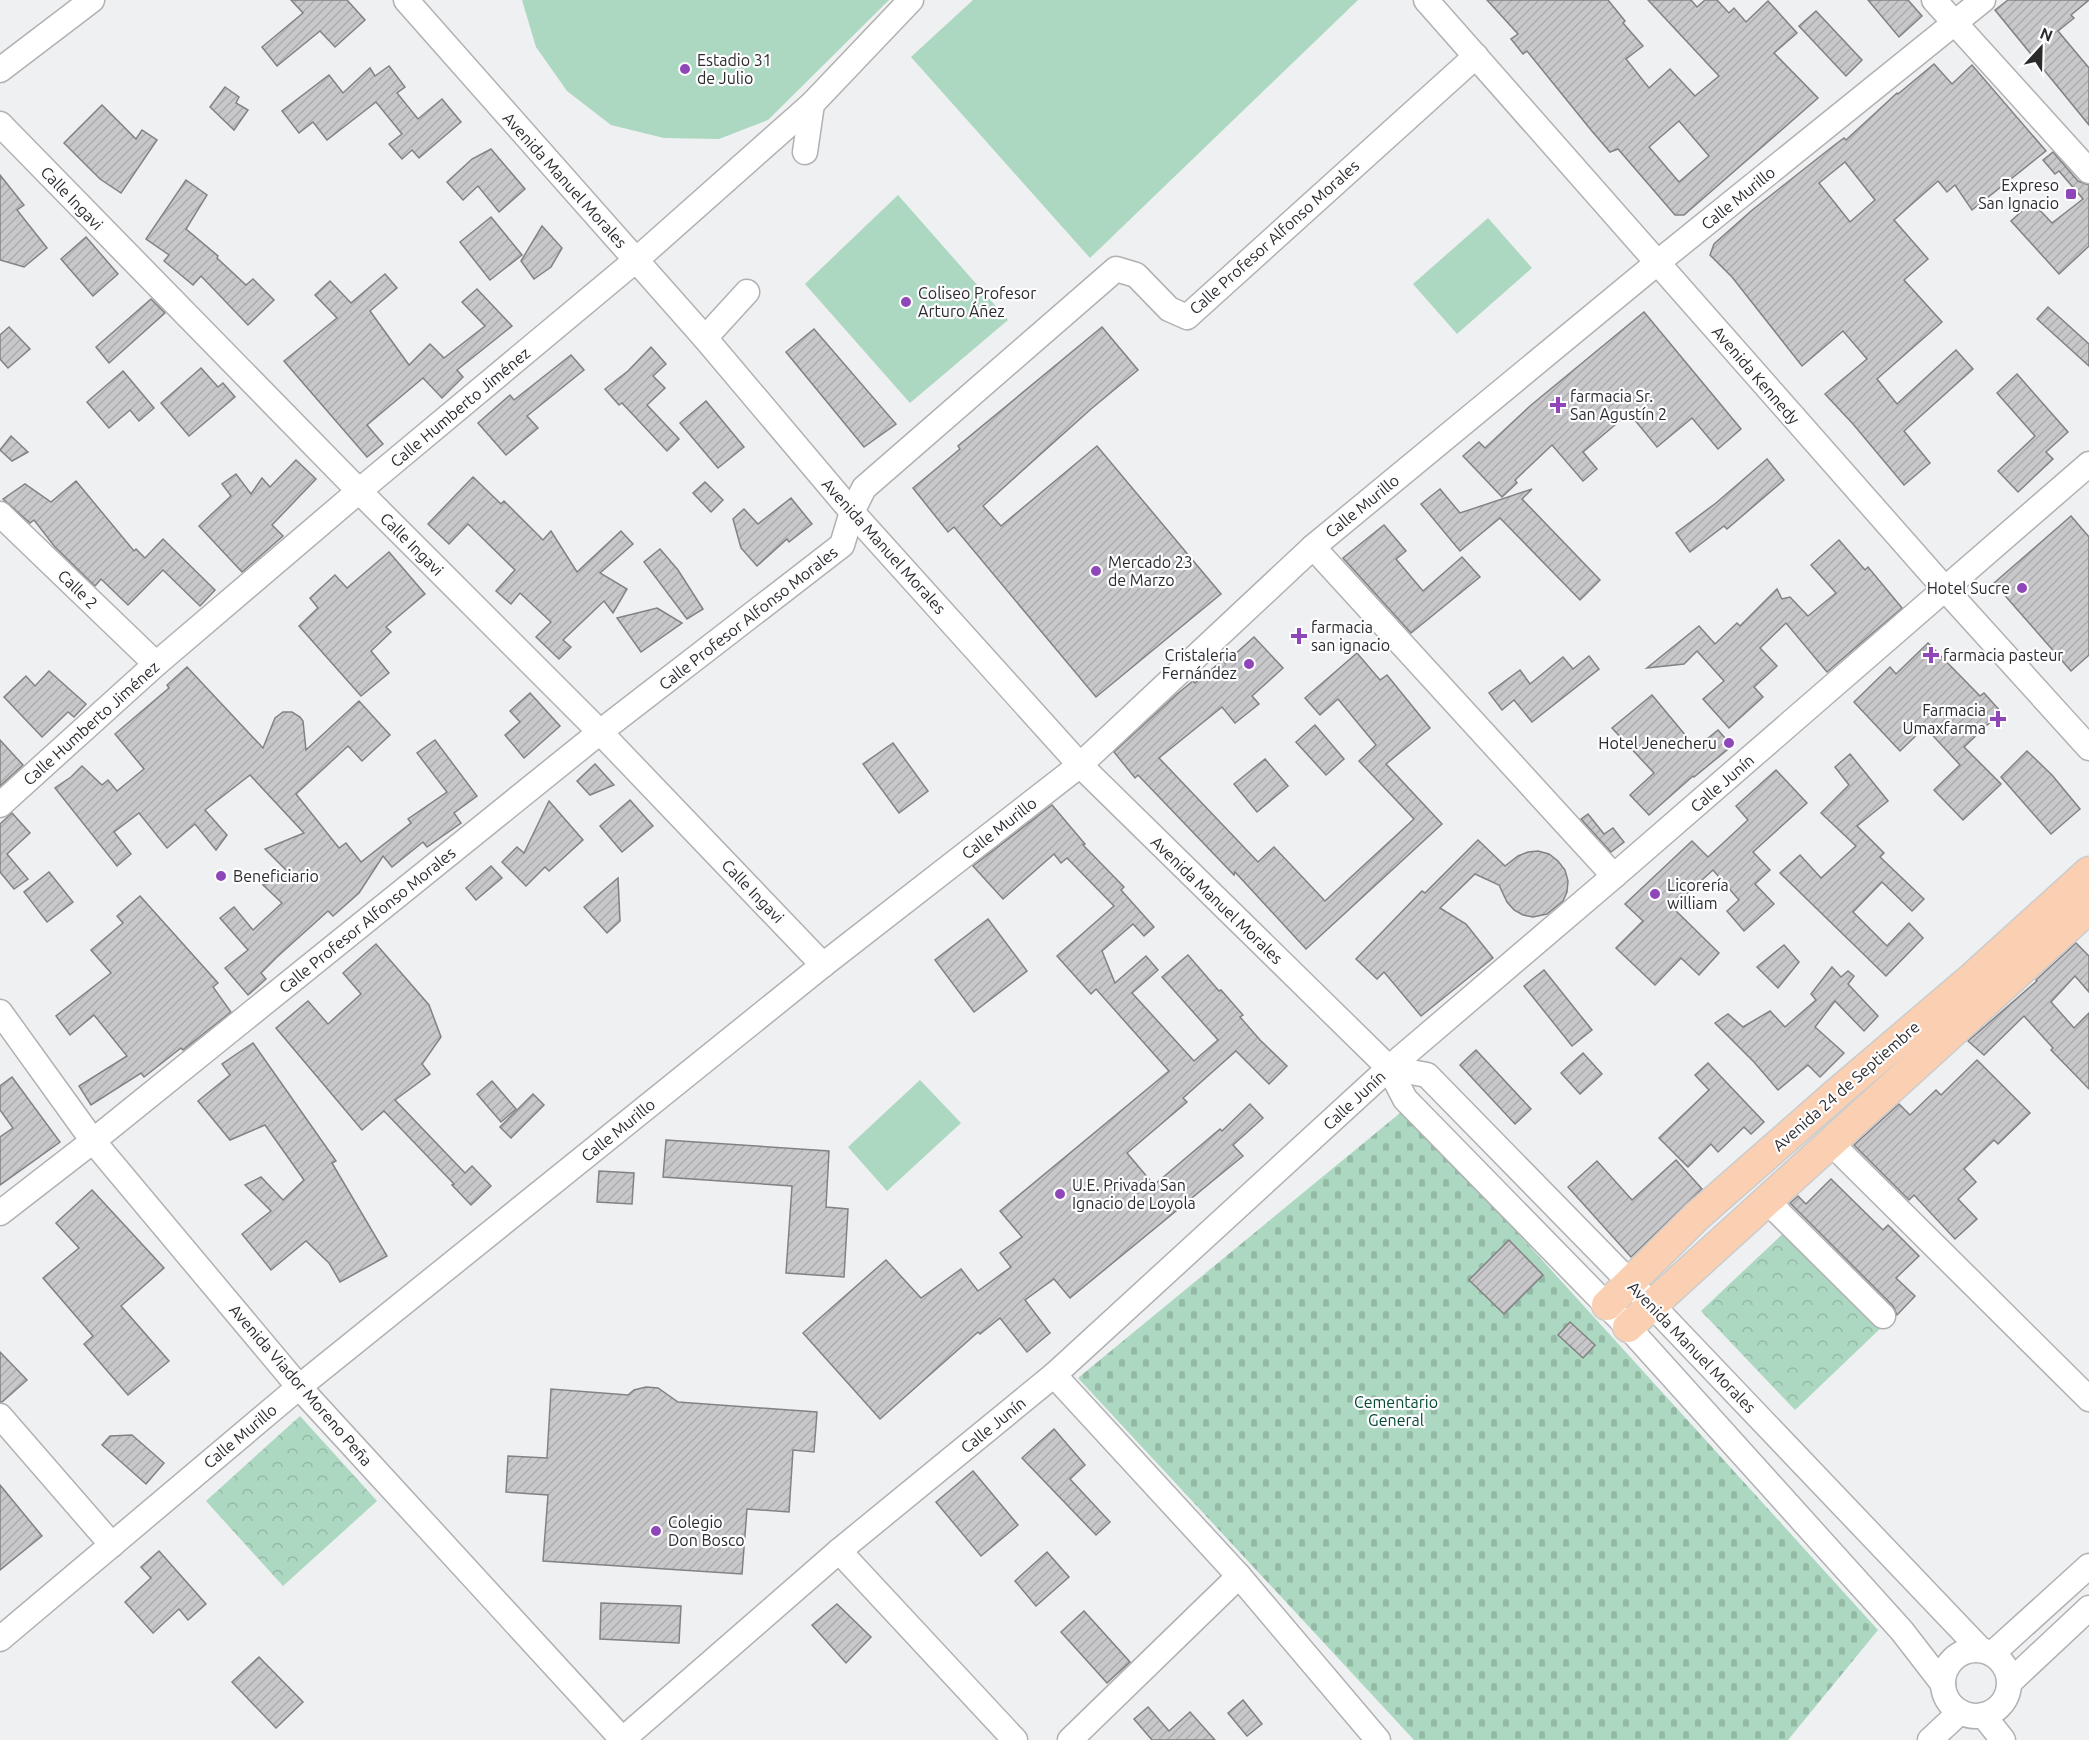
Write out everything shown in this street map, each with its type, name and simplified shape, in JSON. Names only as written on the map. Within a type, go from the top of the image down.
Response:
[{"type":"main road","name":"Avenida 24 de Septiembre","points":[[1606,1305],[1696,1216],[1972,978],[2089,872]]},
{"type":"main road","name":"Avenida 24 de Septiembre","points":[[1628,1327],[2089,908]]},
{"type":"street","points":[[0,70],[92,0]]},
{"type":"street","name":"Avenida Manuel Morales","points":[[406,0],[705,338],[852,512],[1080,765],[1389,1068],[1405,1099],[1628,1327],[1902,1631],[1943,1684]]},
{"type":"street","name":"Calle Humberto Jiménez","points":[[0,804],[156,664],[636,260],[812,104],[911,0]]},
{"type":"street","name":"Avenida Kennedy","points":[[1426,0],[1946,590],[2089,748]]},
{"type":"street","points":[[1934,0],[2089,171]]},
{"type":"street","name":"Calle Murillo","points":[[0,1639],[299,1387],[823,965],[1080,765],[1313,547],[1657,263],[1983,0]]},
{"type":"street","name":"Calle Profesor Alfonso Morales","points":[[0,1213],[93,1141],[600,732],[842,545],[852,512],[864,488],[1116,269],[1136,275],[1169,309],[1187,317],[1476,56]]},
{"type":"street","points":[[805,152],[812,104]]},
{"type":"street","name":"Calle Ingavi","points":[[0,124],[359,491],[600,732],[823,965]]},
{"type":"street","points":[[705,338],[747,292]]},
{"type":"street","name":"Calle Junín","points":[[622,1740],[838,1551],[1054,1375],[1389,1068],[1946,590],[2089,464]]},
{"type":"street","name":"Calle 2","points":[[0,514],[156,664]]},
{"type":"street","points":[[1313,547],[1614,876]]},
{"type":"street","name":"Avenida Viador Moreno Peña","points":[[0,1012],[93,1141],[299,1387],[622,1740]]},
{"type":"street","name":"Avenida Manuel Morales","points":[[1389,1068],[1427,1075],[1987,1652]]},
{"type":"street","points":[[1830,1142],[2089,1399]]},
{"type":"street","points":[[1766,1200],[1883,1316]]},
{"type":"street","points":[[1054,1375],[1239,1576],[1378,1740]]},
{"type":"street","points":[[0,1416],[112,1545]]},
{"type":"street","points":[[838,1551],[1015,1740]]},
{"type":"street","points":[[1987,1652],[2089,1566]]},
{"type":"street","points":[[1070,1740],[1239,1576]]},
{"type":"street","points":[[2010,1682],[2089,1608]]},
{"type":"street","points":[[1930,1740],[1972,1714],[1994,1711],[2008,1694],[2010,1682],[2007,1671],[1987,1652],[1970,1650],[1950,1662],[1943,1684],[1946,1695],[1952,1705],[1972,1714],[2003,1740]]},
{"type":"green space","name":"Estadio 31 de Julio","points":[[522,0],[889,0],[768,120],[719,139],[664,138],[611,125],[567,91],[536,47]]},
{"type":"green space","points":[[973,0],[1358,0],[1090,258],[911,57]]},
{"type":"green space","name":"Coliseo Profesor Arturo Áñez","points":[[898,195],[1008,320],[910,403],[805,284]]},
{"type":"green space","points":[[1488,218],[1532,268],[1457,334],[1413,284]]},
{"type":"green space","points":[[920,1080],[961,1123],[887,1191],[848,1147]]},
{"type":"green space","name":"Cementario General","points":[[1405,1109],[1878,1630],[1788,1740],[1414,1740],[1078,1378]]},
{"type":"green space","points":[[1790,1227],[1884,1325],[1795,1410],[1701,1311]]},
{"type":"green space","points":[[300,1416],[377,1501],[283,1586],[206,1501]]},
{"type":"building","points":[[291,0],[347,0],[365,20],[335,47],[320,31],[277,66],[262,47],[303,13]]},
{"type":"building","points":[[1487,0],[1608,0],[1625,21],[1623,23],[1643,46],[1626,59],[1649,88],[1670,69],[1695,96],[1719,76],[1648,0],[1691,0],[1697,7],[1705,0],[1717,0],[1729,13],[1734,8],[1746,22],[1768,1],[1797,33],[1774,53],[1818,98],[1684,215],[1675,215],[1618,149],[1610,152],[1527,51],[1523,54],[1511,39],[1518,34]],"holes":[[[1679,121],[1709,156],[1679,182],[1649,147]]]},
{"type":"building","points":[[1868,0],[1908,0],[1922,16],[1899,37]]},
{"type":"building","points":[[2008,0],[2089,0],[2071,15],[2074,18],[2058,31],[2089,68],[2089,125],[1995,10]]},
{"type":"building","points":[[1816,11],[1862,60],[1846,76],[1799,26]]},
{"type":"building","points":[[1934,64],[1952,84],[1972,65],[2046,151],[1972,210],[1955,185],[1947,192],[1938,181],[1894,220],[1928,259],[1904,280],[1942,322],[1877,379],[1897,404],[1956,350],[1973,369],[1904,431],[1930,463],[1904,485],[1825,394],[1867,359],[1843,331],[1802,366],[1732,277],[1710,255],[1714,244],[1751,211],[1844,138],[1846,140]],"holes":[[[1845,162],[1875,200],[1850,222],[1819,183]]]},
{"type":"building","points":[[389,66],[405,87],[397,93],[418,119],[442,99],[461,122],[419,158],[412,150],[402,159],[389,144],[402,134],[376,102],[327,140],[313,122],[299,133],[282,111],[329,75],[343,93],[370,68],[375,76]]},
{"type":"building","points":[[225,87],[239,97],[236,103],[248,110],[234,130],[210,107]]},
{"type":"building","points":[[102,105],[136,139],[142,130],[157,140],[121,193],[100,179],[64,143]]},
{"type":"building","points":[[491,149],[525,189],[499,212],[478,186],[463,200],[447,182],[472,159]]},
{"type":"building","points":[[2053,152],[2078,181],[2089,185],[2089,246],[2059,274],[2011,221],[2032,202],[2052,223],[2083,199],[2059,171],[2055,174],[2043,160]]},
{"type":"building","points":[[0,175],[24,205],[17,210],[47,248],[24,267],[0,260]]},
{"type":"building","points":[[186,180],[207,195],[186,229],[218,256],[217,258],[246,285],[253,279],[274,300],[248,325],[201,276],[193,285],[164,261],[169,255],[146,239]]},
{"type":"building","points":[[491,217],[522,255],[490,280],[460,242]]},
{"type":"building","points":[[542,226],[562,248],[551,267],[534,279],[521,261]]},
{"type":"building","points":[[86,237],[118,274],[93,296],[61,259]]},
{"type":"building","points":[[385,274],[397,288],[370,311],[409,365],[430,344],[444,358],[485,326],[462,302],[477,289],[512,326],[457,370],[463,377],[442,398],[423,378],[367,425],[383,444],[367,457],[284,361],[337,318],[315,295],[330,281],[351,303]]},
{"type":"building","points":[[151,299],[165,313],[109,363],[96,347]]},
{"type":"building","points":[[2048,307],[2089,344],[2089,366],[2037,319]]},
{"type":"building","points":[[1644,312],[1741,429],[1718,449],[1692,418],[1657,447],[1629,413],[1583,452],[1597,469],[1583,481],[1552,445],[1515,480],[1517,483],[1502,497],[1463,456],[1479,442],[1485,448],[1530,406]]},
{"type":"building","points":[[9,327],[30,349],[8,368],[0,359],[0,335]]},
{"type":"building","name":"Mercado 23 de Marzo","points":[[1102,327],[1138,370],[983,506],[1001,526],[1097,446],[1221,594],[1096,697],[954,527],[948,532],[913,488],[960,449],[958,446]]},
{"type":"building","points":[[814,329],[896,424],[864,447],[786,352]]},
{"type":"building","points":[[651,347],[666,364],[653,376],[665,388],[647,405],[679,439],[667,451],[622,403],[619,405],[605,389],[628,371]]},
{"type":"building","points":[[571,355],[584,370],[527,416],[538,428],[506,455],[478,423],[510,395],[514,400]]},
{"type":"building","points":[[201,368],[218,387],[223,383],[235,397],[189,436],[161,403]]},
{"type":"building","points":[[123,371],[154,408],[139,421],[130,410],[109,428],[87,402]]},
{"type":"building","points":[[2017,374],[2068,432],[2046,452],[2053,459],[2018,492],[1998,471],[2035,436],[1997,393]]},
{"type":"building","points":[[706,401],[744,447],[718,468],[680,423]]},
{"type":"building","points":[[11,436],[28,452],[12,461],[0,450]]},
{"type":"building","points":[[1767,459],[1784,480],[1727,529],[1724,526],[1690,552],[1676,533],[1716,503]]},
{"type":"building","points":[[296,460],[316,479],[272,525],[283,536],[242,572],[199,526],[231,496],[222,484],[236,474],[251,494],[262,478],[270,487]]},
{"type":"building","points":[[473,477],[501,504],[504,501],[543,540],[551,531],[577,572],[621,531],[633,544],[600,573],[627,589],[613,613],[604,601],[563,640],[571,647],[559,659],[536,637],[551,622],[520,593],[511,604],[496,591],[515,570],[468,524],[449,544],[428,524]]},
{"type":"building","points":[[76,481],[134,551],[136,549],[145,558],[163,539],[215,590],[200,606],[163,570],[128,605],[101,579],[95,586],[55,547],[34,520],[30,523],[3,499],[25,484],[51,502]]},
{"type":"building","points":[[705,482],[723,500],[711,512],[693,493]]},
{"type":"building","points":[[1440,489],[1460,513],[1532,489],[1522,499],[1600,580],[1580,600],[1500,518],[1460,551],[1421,504]]},
{"type":"building","points":[[791,498],[812,524],[789,542],[787,539],[757,566],[741,548],[733,519],[744,509],[758,524]]},
{"type":"building","points":[[2071,516],[2089,537],[2089,655],[2071,671],[1994,583]]},
{"type":"building","points":[[1384,525],[1406,551],[1396,559],[1423,591],[1462,557],[1480,577],[1411,633],[1343,558]]},
{"type":"building","points":[[1839,540],[1865,570],[1868,567],[1902,608],[1827,672],[1786,623],[1760,648],[1777,666],[1754,687],[1763,697],[1729,728],[1703,699],[1724,681],[1697,651],[1684,664],[1647,668],[1699,626],[1715,644],[1737,623],[1740,626],[1777,589],[1782,599],[1790,597],[1808,616],[1836,593],[1811,565]]},
{"type":"building","points":[[660,549],[678,570],[703,609],[687,619],[644,562]]},
{"type":"building","points":[[389,552],[425,594],[386,627],[391,632],[371,651],[389,673],[361,696],[299,626],[318,608],[310,598],[335,575],[347,588]]},
{"type":"building","points":[[657,608],[682,623],[641,652],[617,618]]},
{"type":"building","points":[[1254,637],[1283,668],[1252,696],[1259,704],[1235,723],[1222,707],[1159,758],[1258,862],[1274,847],[1325,901],[1414,819],[1359,761],[1376,745],[1338,699],[1320,715],[1305,698],[1357,653],[1380,680],[1387,675],[1430,728],[1386,764],[1442,824],[1306,949],[1235,872],[1234,875],[1138,775],[1135,778],[1114,752],[1177,694],[1193,681],[1195,683],[1223,660],[1225,663]]},
{"type":"building","points":[[1928,643],[1980,696],[1984,693],[2001,712],[1964,747],[2001,784],[1963,820],[1934,790],[1960,765],[1925,727],[1900,751],[1854,702],[1890,667],[1896,674]]},
{"type":"building","points":[[1589,656],[1599,669],[1532,722],[1514,700],[1502,710],[1489,693],[1520,670],[1530,684],[1563,657],[1573,669]]},
{"type":"building","points":[[187,667],[263,748],[275,718],[283,712],[292,712],[303,721],[306,750],[359,701],[390,735],[362,761],[348,746],[296,794],[339,848],[346,843],[361,862],[411,823],[408,819],[447,792],[417,753],[435,740],[477,796],[454,813],[461,823],[427,847],[423,842],[392,867],[383,856],[359,893],[333,916],[328,911],[277,957],[261,973],[266,979],[248,995],[225,968],[248,950],[220,918],[234,907],[253,930],[282,903],[263,885],[289,873],[265,849],[304,833],[250,775],[205,810],[227,835],[216,850],[195,824],[167,848],[139,813],[114,832],[131,854],[117,866],[55,788],[82,766],[102,785],[108,780],[117,791],[144,769],[115,734],[169,688],[167,685]]},
{"type":"building","points":[[49,671],[86,704],[74,717],[68,712],[42,737],[4,697],[26,676],[35,686]]},
{"type":"building","points":[[530,693],[560,726],[524,758],[505,735],[520,722],[510,711]]},
{"type":"building","points":[[1652,695],[1696,748],[1718,730],[1732,746],[1693,776],[1649,815],[1630,795],[1654,773],[1612,728]]},
{"type":"building","points":[[1315,725],[1344,759],[1326,775],[1296,742]]},
{"type":"building","points":[[0,740],[23,765],[0,786]]},
{"type":"building","points":[[893,743],[928,791],[899,813],[863,764]]},
{"type":"building","points":[[2027,751],[2052,775],[2080,809],[2051,834],[2001,777]]},
{"type":"building","points":[[1850,754],[1888,801],[1857,826],[1884,853],[1880,857],[1924,899],[1912,911],[1882,882],[1853,912],[1887,946],[1909,923],[1923,938],[1886,976],[1780,873],[1800,855],[1821,878],[1856,846],[1821,813],[1849,785],[1835,767]]},
{"type":"building","points":[[1265,759],[1288,786],[1257,812],[1234,784]]},
{"type":"building","points":[[595,764],[614,785],[590,795],[577,781]]},
{"type":"building","points":[[1776,770],[1807,803],[1753,852],[1770,870],[1755,884],[1774,904],[1744,931],[1727,911],[1739,900],[1713,870],[1672,907],[1719,953],[1699,975],[1681,958],[1655,985],[1616,948],[1643,921],[1625,904],[1692,841],[1708,857],[1748,820],[1736,806]]},
{"type":"building","points":[[630,800],[653,826],[622,852],[600,826]]},
{"type":"building","points":[[549,801],[583,840],[549,871],[545,867],[526,886],[502,862],[517,847],[524,853]]},
{"type":"building","points":[[1052,805],[1085,844],[1083,845],[1124,887],[1121,890],[1154,927],[1144,936],[1133,924],[1102,951],[1115,983],[1146,956],[1158,970],[1132,993],[1194,1061],[1218,1040],[1162,977],[1188,955],[1243,1015],[1240,1017],[1260,1040],[1287,1066],[1269,1084],[1236,1051],[1183,1098],[1187,1102],[1127,1153],[1154,1185],[1220,1129],[1222,1131],[1250,1104],[1263,1118],[1233,1145],[1243,1156],[1070,1298],[1054,1279],[1025,1300],[1050,1333],[1027,1352],[1000,1318],[980,1334],[978,1332],[880,1419],[803,1333],[886,1260],[921,1298],[961,1269],[978,1291],[1011,1267],[1000,1253],[1022,1237],[1000,1211],[1169,1071],[1096,989],[1091,994],[1057,956],[1114,906],[1067,858],[1061,863],[1054,854],[1003,899],[973,866]]},
{"type":"building","points":[[12,813],[30,833],[7,854],[28,879],[14,889],[0,872],[0,824]]},
{"type":"building","points":[[1588,814],[1604,834],[1613,828],[1624,842],[1611,852],[1581,819]]},
{"type":"building","points":[[1478,840],[1505,866],[1528,852],[1538,851],[1549,854],[1565,870],[1568,881],[1567,892],[1563,901],[1547,914],[1533,917],[1514,910],[1507,902],[1499,885],[1475,874],[1440,908],[1466,924],[1493,958],[1421,1016],[1384,972],[1377,979],[1356,959],[1422,891],[1425,893]]},
{"type":"building","points":[[491,866],[502,878],[476,900],[466,888]]},
{"type":"building","points":[[49,872],[73,902],[47,922],[24,892]]},
{"type":"building","points":[[618,878],[620,921],[607,933],[584,907]]},
{"type":"building","points":[[140,896],[218,983],[213,987],[231,1012],[144,1077],[141,1073],[91,1105],[79,1086],[127,1056],[94,1015],[70,1035],[56,1016],[111,973],[91,950],[123,923],[117,916]]},
{"type":"building","points":[[988,919],[1027,971],[974,1012],[935,960]]},
{"type":"building","points":[[2076,943],[2089,956],[2089,992],[2075,976],[2051,1002],[2074,1028],[2089,1013],[2089,1089],[2051,1050],[2053,1048],[2024,1016],[1984,1055],[1968,1041],[2037,981]]},
{"type":"building","points":[[376,944],[429,1005],[441,1037],[422,1064],[430,1074],[395,1100],[465,1173],[472,1166],[491,1186],[471,1205],[384,1111],[362,1130],[276,1028],[308,1001],[328,1024],[361,994],[343,973]]},
{"type":"building","points":[[1784,945],[1799,962],[1778,988],[1757,967]]},
{"type":"building","points":[[1832,967],[1841,977],[1848,971],[1854,976],[1848,984],[1878,1016],[1864,1031],[1835,1001],[1815,1027],[1844,1053],[1820,1077],[1808,1065],[1778,1090],[1715,1023],[1728,1014],[1743,1027],[1770,1011],[1785,1027],[1816,1000],[1811,994]]},
{"type":"building","points":[[1544,970],[1592,1030],[1572,1046],[1524,986]]},
{"type":"building","points":[[253,1043],[336,1161],[332,1163],[387,1256],[340,1282],[329,1263],[306,1241],[271,1270],[242,1234],[271,1211],[245,1185],[261,1177],[283,1200],[304,1180],[265,1125],[230,1140],[198,1101],[230,1075],[222,1064]]},
{"type":"building","points":[[1476,1050],[1531,1109],[1515,1124],[1460,1065]]},
{"type":"building","points":[[1583,1053],[1602,1074],[1580,1094],[1561,1073]]},
{"type":"building","points":[[1977,1060],[2030,1113],[1998,1144],[1994,1140],[1964,1169],[1976,1182],[1958,1199],[1977,1219],[1955,1239],[1914,1195],[1909,1200],[1854,1145],[1899,1104],[1910,1115],[1936,1090],[1941,1095]]},
{"type":"building","points":[[1708,1063],[1764,1122],[1751,1134],[1744,1127],[1718,1152],[1711,1144],[1688,1167],[1659,1138],[1709,1090],[1695,1075]]},
{"type":"building","points":[[12,1077],[60,1142],[0,1185],[0,1137],[13,1128],[0,1110],[0,1086]]},
{"type":"building","points":[[492,1081],[516,1109],[501,1122],[477,1094]]},
{"type":"building","points":[[533,1094],[544,1105],[511,1138],[500,1127]]},
{"type":"building","points":[[666,1140],[829,1151],[826,1207],[848,1209],[844,1277],[786,1273],[792,1186],[663,1177]]},
{"type":"building","points":[[1676,1160],[1702,1189],[1631,1257],[1568,1187],[1597,1161],[1632,1200]]},
{"type":"building","points":[[599,1171],[634,1173],[632,1204],[597,1202]]},
{"type":"building","points":[[1831,1179],[1883,1230],[1888,1225],[1919,1256],[1896,1278],[1915,1296],[1897,1315],[1893,1306],[1790,1203],[1798,1196],[1806,1204]]},
{"type":"building","points":[[92,1190],[164,1268],[121,1306],[169,1361],[128,1395],[84,1344],[93,1336],[43,1278],[79,1248],[56,1223]]},
{"type":"building","points":[[1509,1240],[1543,1275],[1504,1314],[1469,1280]]},
{"type":"building","points":[[1570,1322],[1595,1345],[1583,1358],[1558,1335]]},
{"type":"building","points":[[0,1352],[27,1380],[2,1402],[0,1402]]},
{"type":"building","points":[[646,1387],[658,1388],[678,1402],[817,1412],[814,1452],[793,1450],[789,1512],[747,1509],[742,1574],[543,1561],[548,1495],[506,1492],[508,1456],[547,1458],[551,1389],[628,1395],[634,1390]]},
{"type":"building","points":[[1054,1429],[1085,1465],[1070,1479],[1110,1522],[1096,1535],[1022,1458]]},
{"type":"building","points":[[132,1435],[164,1463],[146,1484],[102,1445],[110,1436]]},
{"type":"building","points":[[973,1471],[1018,1525],[981,1556],[936,1502]]},
{"type":"building","points":[[0,1485],[42,1536],[0,1570]]},
{"type":"building","points":[[159,1551],[206,1604],[188,1620],[179,1609],[153,1633],[125,1602],[151,1578],[141,1567]]},
{"type":"building","points":[[1047,1552],[1069,1577],[1036,1606],[1015,1581]]},
{"type":"building","points":[[601,1603],[681,1606],[679,1643],[600,1639]]},
{"type":"building","points":[[837,1604],[871,1637],[846,1663],[812,1625]]},
{"type":"building","points":[[1084,1611],[1130,1662],[1107,1683],[1061,1632]]},
{"type":"building","points":[[259,1657],[303,1702],[276,1728],[232,1682]]},
{"type":"building","points":[[1243,1700],[1262,1724],[1247,1736],[1228,1713]]},
{"type":"building","points":[[1148,1707],[1169,1731],[1190,1712],[1215,1740],[1152,1740],[1134,1719]]},
{"type":"place","name":"Estadio 31 de Julio","points":[[685,69]]},
{"type":"place","name":"Expreso San Ignacio","points":[[2071,194]]},
{"type":"place","name":"Coliseo Profesor Arturo Áñez","points":[[906,302]]},
{"type":"place","name":"farmacia Sr. San Agustín 2","points":[[1558,405]]},
{"type":"place","name":"Mercado 23 de Marzo","points":[[1096,571]]},
{"type":"place","name":"Hotel Sucre","points":[[2022,588]]},
{"type":"place","name":"farmacia san ignacio","points":[[1299,636]]},
{"type":"place","name":"farmacia pasteur","points":[[1931,655]]},
{"type":"place","name":"Cristaleria Fernández","points":[[1249,664]]},
{"type":"place","name":"Farmacia Umaxfarma","points":[[1998,719]]},
{"type":"place","name":"Hotel Jenecheru","points":[[1729,743]]},
{"type":"place","name":"Beneficiario","points":[[221,876]]},
{"type":"place","name":"Licorería william","points":[[1655,894]]},
{"type":"place","name":"U.E. Privada San Ignacio de Loyola","points":[[1060,1194]]},
{"type":"place","name":"Colegio Don Bosco","points":[[656,1531]]}]
